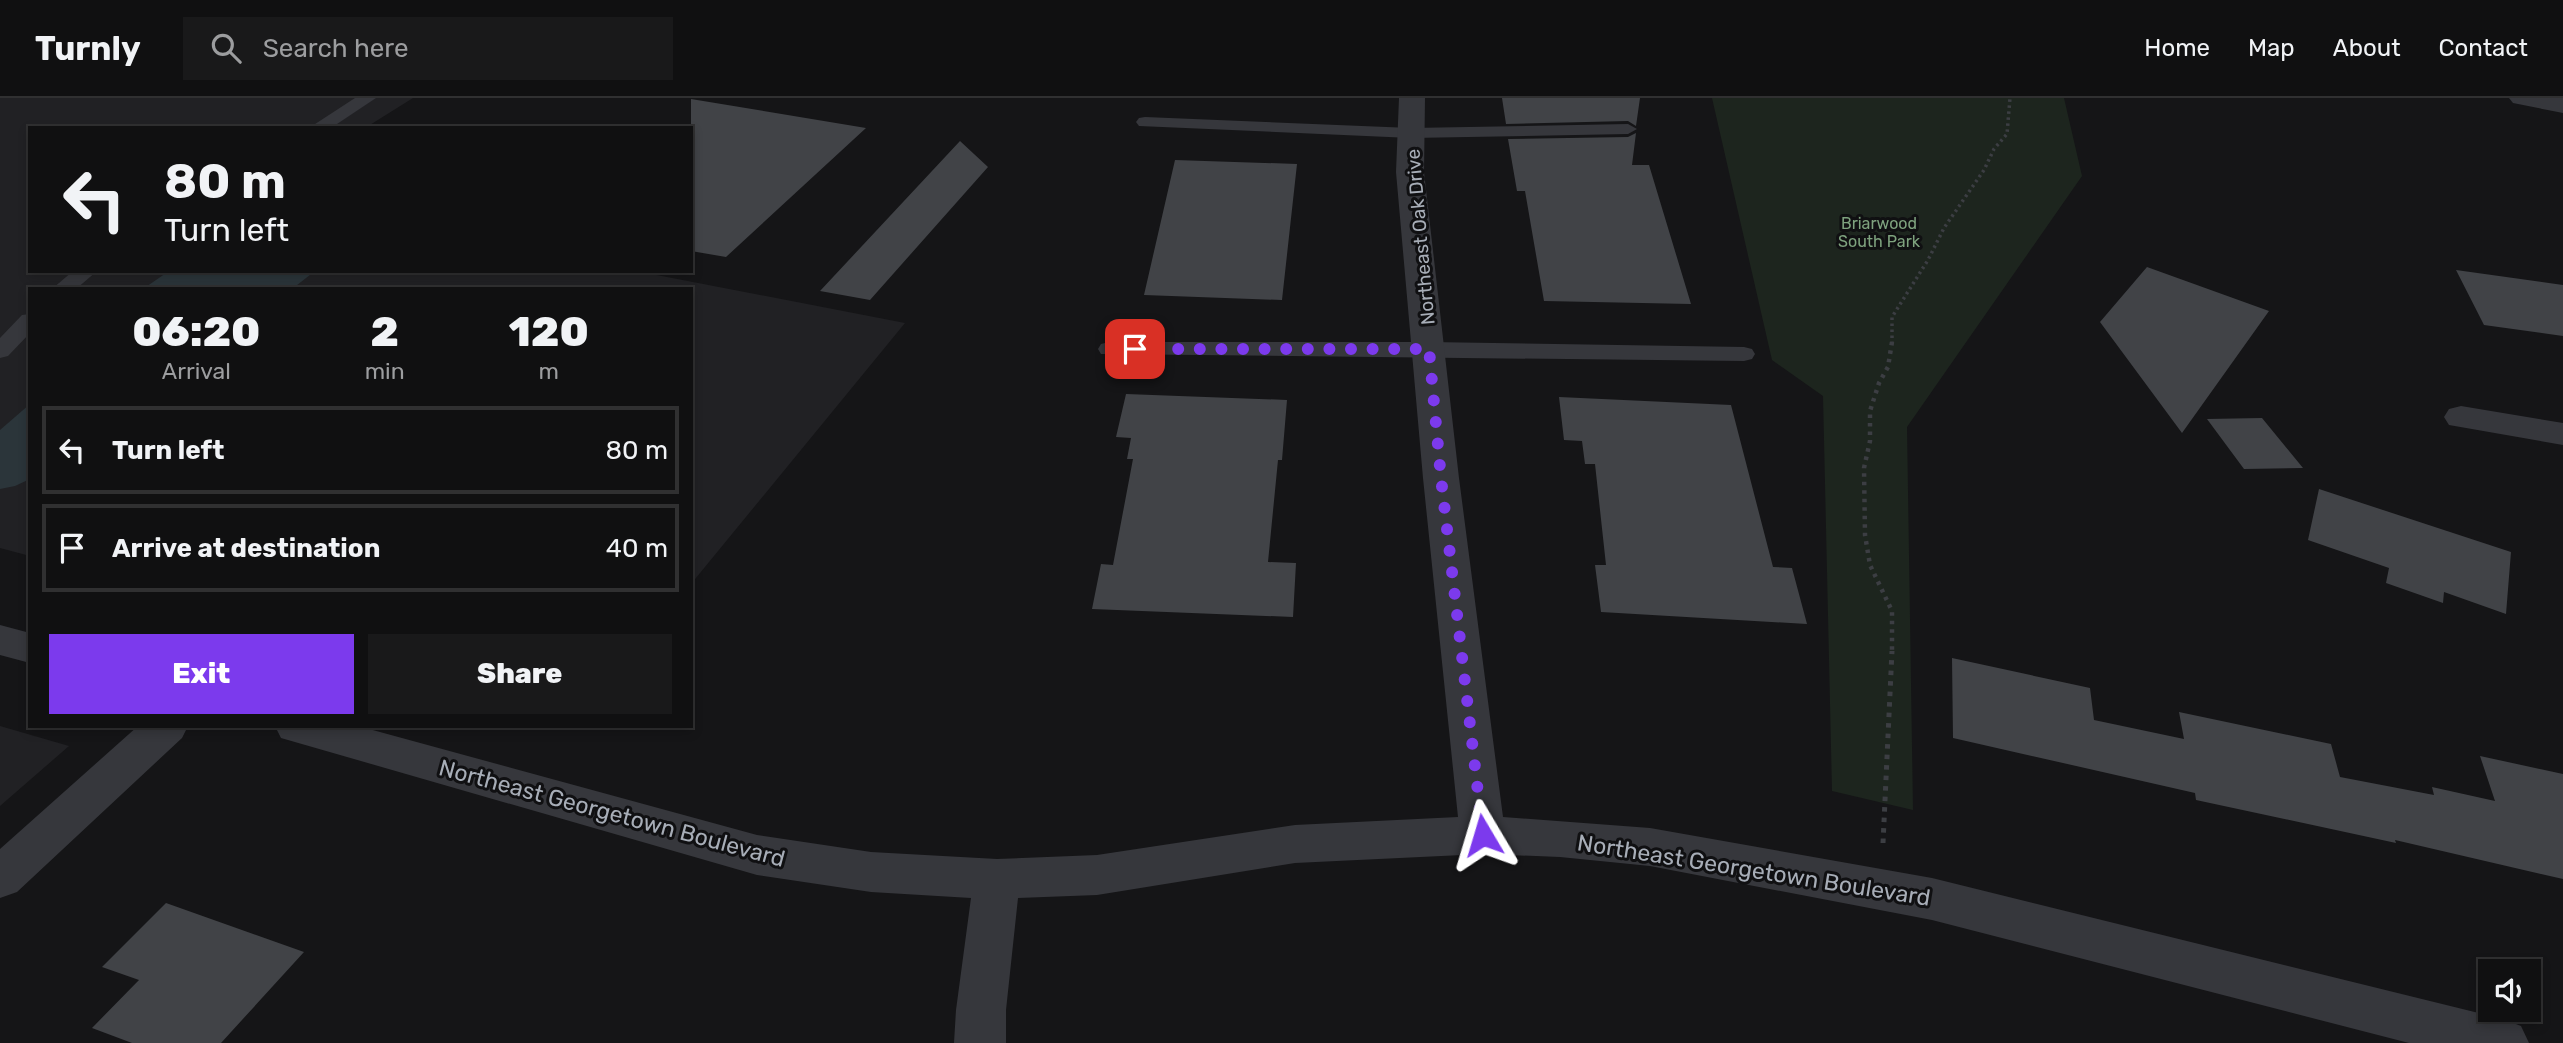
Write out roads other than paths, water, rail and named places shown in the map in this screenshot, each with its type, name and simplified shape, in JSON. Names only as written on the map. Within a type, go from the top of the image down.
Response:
[{"type":"street","name":"Northeast Oak Drive","points":[[1412,98],[1410,172],[1441,478],[1483,835]]},
{"type":"street","points":[[2522,98],[2563,105]]},
{"type":"street","points":[[2461,417],[2563,434]]},
{"type":"street","points":[[0,640],[28,647]]},
{"type":"street","points":[[0,878],[165,728]]},
{"type":"street","name":"Northeast Georgetown Boulevard","points":[[303,728],[757,855],[871,872],[997,879],[1097,875],[1294,844],[1483,835],[1560,838],[1650,847],[1932,898],[2498,1042]]},
{"type":"street","points":[[980,1043],[981,1010],[997,879]]},
{"type":"lane","points":[[321,126],[367,98]]},
{"type":"lane","points":[[1146,122],[1411,133],[1628,129]]},
{"type":"lane","points":[[65,287],[84,273]]},
{"type":"lane","points":[[0,351],[28,322]]},
{"type":"lane","points":[[1109,349],[1429,349],[1744,354]]},
{"type":"park label","name":"Briarwood South Park","points":[[1879,232]]}]
